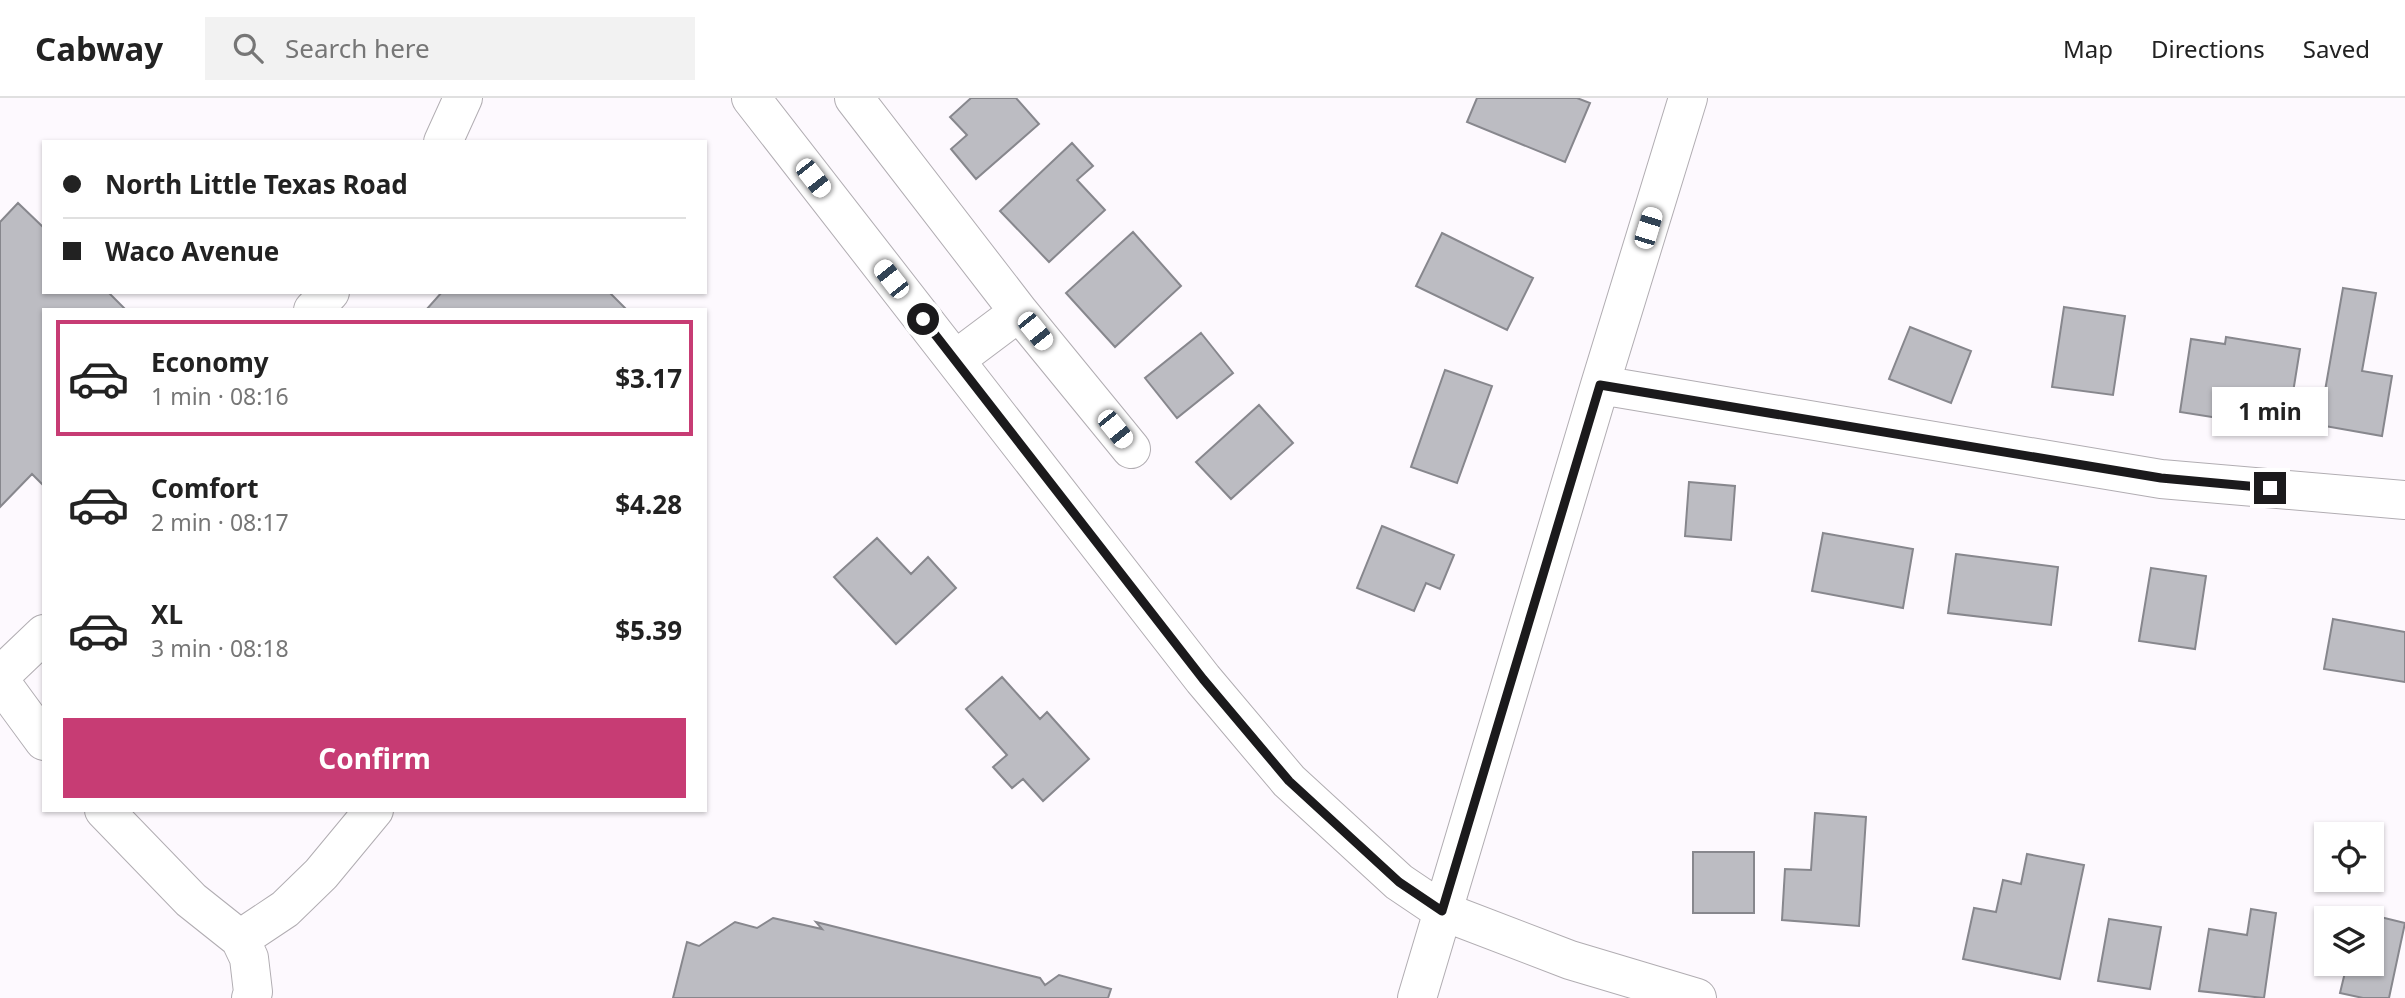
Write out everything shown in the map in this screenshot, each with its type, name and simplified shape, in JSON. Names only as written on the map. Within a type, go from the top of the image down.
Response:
[{"type":"street","points":[[444,140],[463,98]]},
{"type":"street","points":[[751,98],[1203,679],[1289,781],[1399,882],[1442,911],[1570,960],[1686,996]]},
{"type":"street","points":[[854,98],[1019,312],[1131,449]]},
{"type":"street","points":[[1417,998],[1688,98]]},
{"type":"street","points":[[315,308],[328,294]]},
{"type":"street","points":[[955,360],[1019,312]]},
{"type":"street","points":[[1600,385],[2161,478],[2405,500]]},
{"type":"street","points":[[42,636],[0,678],[42,738]]},
{"type":"street","points":[[106,812],[191,900],[240,939],[249,958],[253,992],[251,998]]},
{"type":"street","points":[[240,939],[294,900],[321,874],[372,812]]},
{"type":"building","points":[[971,98],[1016,98],[1039,124],[976,179],[951,149],[967,135],[950,117]]},
{"type":"building","points":[[1477,98],[1577,98],[1590,103],[1565,162],[1467,122]]},
{"type":"building","points":[[1072,143],[1093,166],[1077,180],[1105,210],[1049,262],[1000,211]]},
{"type":"building","points":[[18,203],[42,226],[42,294],[110,294],[124,308],[42,308],[42,484],[32,474],[0,507],[0,222]]},
{"type":"building","points":[[1133,232],[1181,286],[1115,347],[1066,293]]},
{"type":"building","points":[[1442,233],[1533,278],[1507,330],[1416,286]]},
{"type":"building","points":[[2343,288],[2376,293],[2362,371],[2392,376],[2382,436],[2319,425]]},
{"type":"building","points":[[440,294],[611,294],[625,308],[428,308]]},
{"type":"building","points":[[2064,307],[2125,316],[2113,395],[2052,387]]},
{"type":"building","points":[[1910,327],[1971,351],[1951,403],[1889,379]]},
{"type":"building","points":[[1201,333],[1233,373],[1177,418],[1145,378]]},
{"type":"building","points":[[2226,337],[2300,349],[2290,411],[2246,404],[2244,422],[2180,412],[2191,339],[2225,344]]},
{"type":"building","points":[[1445,370],[1492,386],[1457,483],[1411,467]]},
{"type":"building","points":[[1259,405],[1293,443],[1231,499],[1196,462]]},
{"type":"building","points":[[1689,482],[1735,486],[1731,540],[1685,536]]},
{"type":"building","points":[[1382,526],[1454,555],[1440,589],[1426,583],[1414,611],[1357,588]]},
{"type":"building","points":[[1823,533],[1913,549],[1903,608],[1812,591]]},
{"type":"building","points":[[877,538],[911,574],[928,557],[956,588],[896,644],[834,577]]},
{"type":"building","points":[[1956,554],[2058,567],[2051,625],[1948,613]]},
{"type":"building","points":[[2151,568],[2206,576],[2195,649],[2139,641]]},
{"type":"building","points":[[2333,619],[2405,632],[2405,682],[2324,669]]},
{"type":"building","points":[[1002,677],[1040,719],[1047,712],[1089,759],[1043,801],[1023,779],[1012,788],[993,767],[1007,755],[966,709]]},
{"type":"building","points":[[1815,813],[1866,817],[1859,926],[1782,920],[1785,869],[1811,870]]},
{"type":"building","points":[[1693,852],[1754,852],[1754,913],[1693,913]]},
{"type":"building","points":[[2027,854],[2084,865],[2060,979],[1963,959],[1974,908],[1996,912],[2003,880],[2021,884]]},
{"type":"building","points":[[2251,909],[2276,913],[2264,998],[2199,991],[2209,929],[2247,935]]},
{"type":"building","points":[[773,918],[822,929],[816,922],[1040,978],[1045,985],[1059,975],[1111,989],[1108,998],[673,998],[687,942],[699,946],[735,922],[757,928]]},
{"type":"building","points":[[2384,918],[2405,923],[2389,998],[2363,998],[2340,993],[2344,976],[2384,976]]},
{"type":"building","points":[[2109,919],[2161,927],[2150,989],[2098,981]]},
{"type":"route","points":[[923,319],[1203,679],[1289,781],[1399,882],[1442,911],[1600,385],[2161,478],[2270,488]]}]
